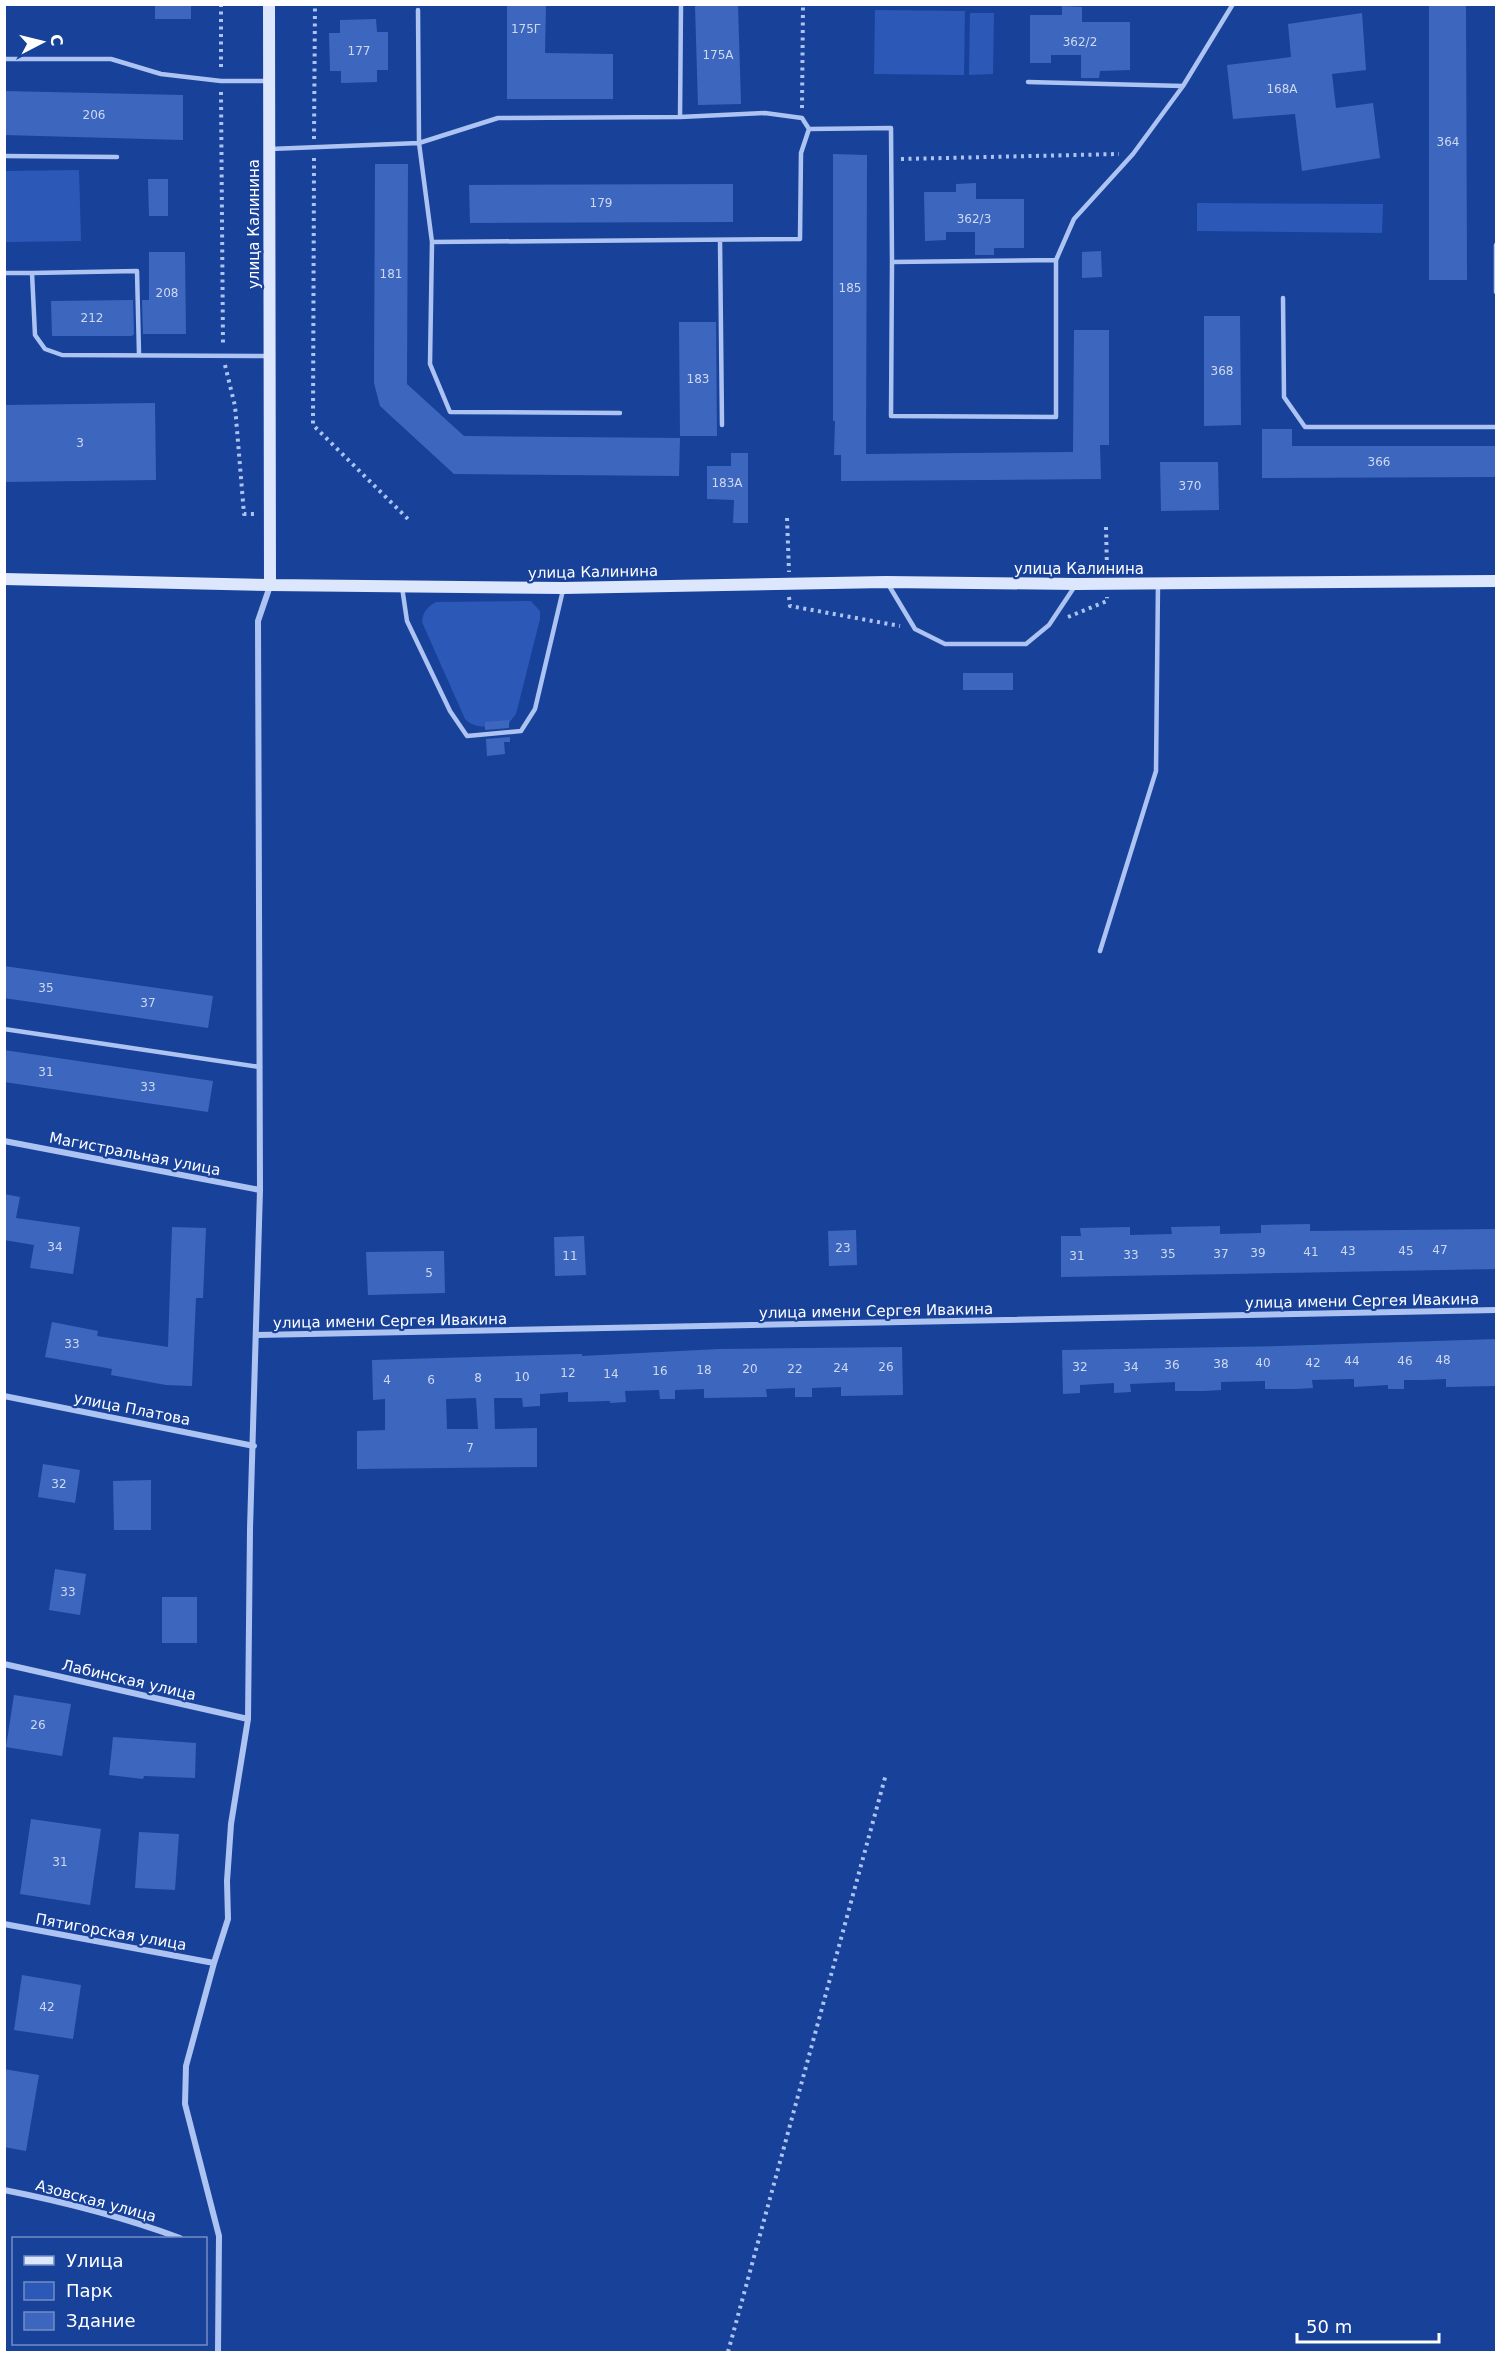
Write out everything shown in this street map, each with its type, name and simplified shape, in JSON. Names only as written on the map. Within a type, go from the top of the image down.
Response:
[{"type":"main road","name":"улица Калинина","points":[[269,4],[270,585],[564,588],[886,582],[1158,584],[1497,581]]},
{"type":"main road","points":[[4,579],[270,585]]},
{"type":"street","points":[[218,2352],[219,2236],[184,2104],[186,2066],[228,1919],[227,1881],[231,1824],[248,1719],[250,1528],[260,1190],[258,621],[270,585]]},
{"type":"street","name":"Магистральная улица","points":[[4,1141],[260,1190]]},
{"type":"street","name":"улица имени Сергея Ивакина","points":[[256,1335],[1497,1310]]},
{"type":"street","name":"улица Платова","points":[[4,1396],[254,1446]]},
{"type":"street","name":"Лабинская улица","points":[[4,1664],[248,1719]]},
{"type":"street","name":"Пятигорская улица","points":[[4,1924],[214,1963]]},
{"type":"street","name":"Азовская улица","points":[[4,2190],[64,2202],[136,2222],[177,2237]]},
{"type":"lane","points":[[680,117],[681,4]]},
{"type":"lane","points":[[808,129],[891,128],[891,416],[1056,417],[1056,260],[1074,219],[1133,154],[1183,86],[1233,4]]},
{"type":"lane","points":[[418,10],[419,144],[432,242],[430,364],[450,412],[620,413]]},
{"type":"lane","points":[[4,59],[111,59],[161,74],[221,81],[268,81]]},
{"type":"lane","points":[[1029,82],[1183,86]]},
{"type":"lane","points":[[268,148],[419,144],[498,118],[680,117],[765,113],[802,118],[808,129],[801,153],[800,239],[432,242]]},
{"type":"lane","points":[[4,156],[117,157]]},
{"type":"lane","points":[[720,240],[722,425]]},
{"type":"lane","points":[[1497,245],[1497,292]]},
{"type":"lane","points":[[892,262],[1056,260]]},
{"type":"lane","points":[[4,273],[137,271],[139,354]]},
{"type":"lane","points":[[32,273],[35,334],[45,350],[62,355],[269,356]]},
{"type":"lane","points":[[1282,298],[1284,397],[1305,427],[1497,427]]},
{"type":"lane","points":[[886,582],[915,629],[945,644],[1026,644],[1049,625],[1076,584]]},
{"type":"lane","points":[[1100,951],[1156,771],[1158,584]]},
{"type":"lane","points":[[402,587],[407,621],[450,711],[467,736],[521,731],[535,709],[564,588]]},
{"type":"lane","points":[[4,1029],[260,1067]]},
{"type":"path","points":[[221,4],[223,357],[235,406],[244,514],[270,514]]},
{"type":"path","points":[[315,4],[313,425],[411,522]]},
{"type":"path","points":[[802,118],[803,4]]},
{"type":"path","points":[[891,159],[1133,154]]},
{"type":"path","points":[[728,2352],[886,1774]]},
{"type":"green space","points":[[875,10],[965,11],[964,75],[874,74]]},
{"type":"green space","points":[[970,13],[994,13],[993,74],[969,75]]},
{"type":"green space","points":[[79,170],[81,241],[5,242],[5,171]]},
{"type":"green space","points":[[1197,203],[1383,204],[1382,233],[1197,231]]},
{"type":"green space","points":[[531,601],[540,611],[540,619],[516,714],[509,723],[486,727],[470,723],[465,719],[422,622],[424,613],[436,602]]},
{"type":"building","points":[[155,4],[191,4],[191,19],[155,19]]},
{"type":"building","points":[[507,4],[546,4],[545,53],[613,54],[613,99],[507,99]]},
{"type":"building","points":[[1429,4],[1466,4],[1467,280],[1429,280]]},
{"type":"building","points":[[738,5],[741,104],[698,105],[695,6]]},
{"type":"building","points":[[1062,6],[1082,7],[1082,22],[1130,22],[1130,70],[1100,71],[1099,78],[1081,78],[1081,55],[1051,55],[1051,63],[1030,63],[1030,15],[1062,15]]},
{"type":"building","points":[[1362,13],[1366,70],[1332,74],[1336,108],[1373,103],[1380,158],[1302,171],[1295,114],[1233,119],[1227,65],[1291,57],[1288,24]]},
{"type":"building","points":[[376,19],[377,32],[388,32],[388,70],[377,70],[377,82],[341,83],[341,71],[330,71],[329,33],[340,33],[340,20]]},
{"type":"building","points":[[4,91],[183,95],[183,140],[4,135]]},
{"type":"building","points":[[833,154],[867,155],[866,454],[1073,452],[1074,330],[1109,330],[1109,445],[1100,445],[1101,479],[841,481],[841,455],[834,455],[835,421],[833,421]]},
{"type":"building","points":[[375,164],[408,164],[407,384],[464,436],[680,438],[679,476],[454,474],[380,406],[374,383]]},
{"type":"building","points":[[148,179],[168,179],[168,216],[149,216]]},
{"type":"building","points":[[976,183],[976,199],[1024,199],[1024,248],[994,248],[994,255],[975,255],[975,232],[946,232],[946,240],[925,241],[924,192],[956,192],[956,184]]},
{"type":"building","points":[[733,184],[733,222],[470,223],[469,185]]},
{"type":"building","points":[[1101,251],[1102,277],[1082,278],[1082,252]]},
{"type":"building","points":[[149,252],[185,252],[186,334],[143,334],[142,300],[149,300]]},
{"type":"building","points":[[133,300],[134,334],[132,336],[52,336],[51,301]]},
{"type":"building","points":[[1204,316],[1240,316],[1241,425],[1204,426]]},
{"type":"building","points":[[679,322],[716,322],[717,436],[680,436]]},
{"type":"building","points":[[155,403],[156,480],[4,482],[4,405]]},
{"type":"building","points":[[1262,429],[1292,429],[1292,446],[1497,446],[1497,477],[1262,478]]},
{"type":"building","points":[[731,453],[748,453],[748,523],[733,523],[734,500],[707,499],[707,466],[731,466]]},
{"type":"building","points":[[1160,462],[1218,462],[1219,510],[1161,511]]},
{"type":"building","points":[[963,673],[1013,673],[1013,690],[963,690]]},
{"type":"building","points":[[509,720],[509,728],[485,730],[485,722]]},
{"type":"building","points":[[510,737],[510,742],[504,742],[505,754],[487,756],[486,739]]},
{"type":"building","points":[[4,966],[213,996],[208,1028],[4,998]]},
{"type":"building","points":[[4,1050],[213,1081],[208,1112],[4,1082]]},
{"type":"building","points":[[4,1194],[20,1197],[16,1218],[80,1227],[73,1274],[30,1268],[34,1245],[4,1240]]},
{"type":"building","points":[[1310,1224],[1310,1231],[1497,1229],[1497,1269],[1061,1277],[1061,1236],[1081,1236],[1080,1228],[1130,1227],[1130,1235],[1172,1234],[1171,1227],[1220,1226],[1220,1234],[1261,1233],[1261,1225]]},
{"type":"building","points":[[172,1227],[206,1228],[203,1298],[196,1298],[192,1386],[166,1385],[111,1375],[112,1369],[45,1357],[52,1322],[98,1331],[97,1336],[168,1347]]},
{"type":"building","points":[[856,1230],[857,1265],[829,1266],[828,1231]]},
{"type":"building","points":[[584,1236],[586,1275],[555,1276],[554,1237]]},
{"type":"building","points":[[444,1251],[445,1293],[368,1295],[366,1252]]},
{"type":"building","points":[[1497,1339],[1496,1386],[1446,1387],[1446,1379],[1404,1380],[1404,1389],[1388,1389],[1388,1385],[1354,1387],[1354,1379],[1312,1380],[1313,1388],[1265,1389],[1265,1381],[1221,1382],[1221,1390],[1175,1391],[1175,1382],[1130,1384],[1131,1392],[1114,1393],[1114,1383],[1080,1385],[1080,1393],[1063,1394],[1062,1350]]},
{"type":"building","points":[[902,1347],[903,1395],[841,1396],[841,1387],[812,1388],[812,1397],[795,1397],[795,1388],[766,1389],[767,1397],[704,1398],[704,1389],[675,1390],[675,1399],[660,1399],[659,1390],[625,1391],[626,1402],[610,1403],[610,1401],[568,1402],[568,1392],[540,1394],[540,1406],[523,1407],[522,1398],[494,1398],[495,1429],[537,1428],[537,1467],[357,1469],[357,1431],[385,1430],[385,1399],[373,1400],[372,1360],[582,1354],[582,1356],[719,1349]],"holes":[[[476,1398],[478,1429],[447,1429],[446,1399]]]},
{"type":"building","points":[[43,1464],[80,1470],[75,1503],[38,1497]]},
{"type":"building","points":[[151,1480],[151,1530],[114,1530],[113,1481]]},
{"type":"building","points":[[55,1569],[86,1574],[80,1615],[49,1610]]},
{"type":"building","points":[[162,1597],[197,1597],[197,1643],[162,1643]]},
{"type":"building","points":[[14,1695],[71,1704],[62,1756],[6,1747]]},
{"type":"building","points":[[113,1737],[196,1743],[195,1778],[144,1776],[143,1779],[109,1775]]},
{"type":"building","points":[[31,1819],[101,1829],[90,1905],[20,1894]]},
{"type":"building","points":[[139,1832],[179,1834],[175,1890],[135,1888]]},
{"type":"building","points":[[22,1975],[81,1985],[73,2039],[14,2030]]},
{"type":"building","points":[[4,2069],[39,2075],[26,2151],[4,2147]]}]
